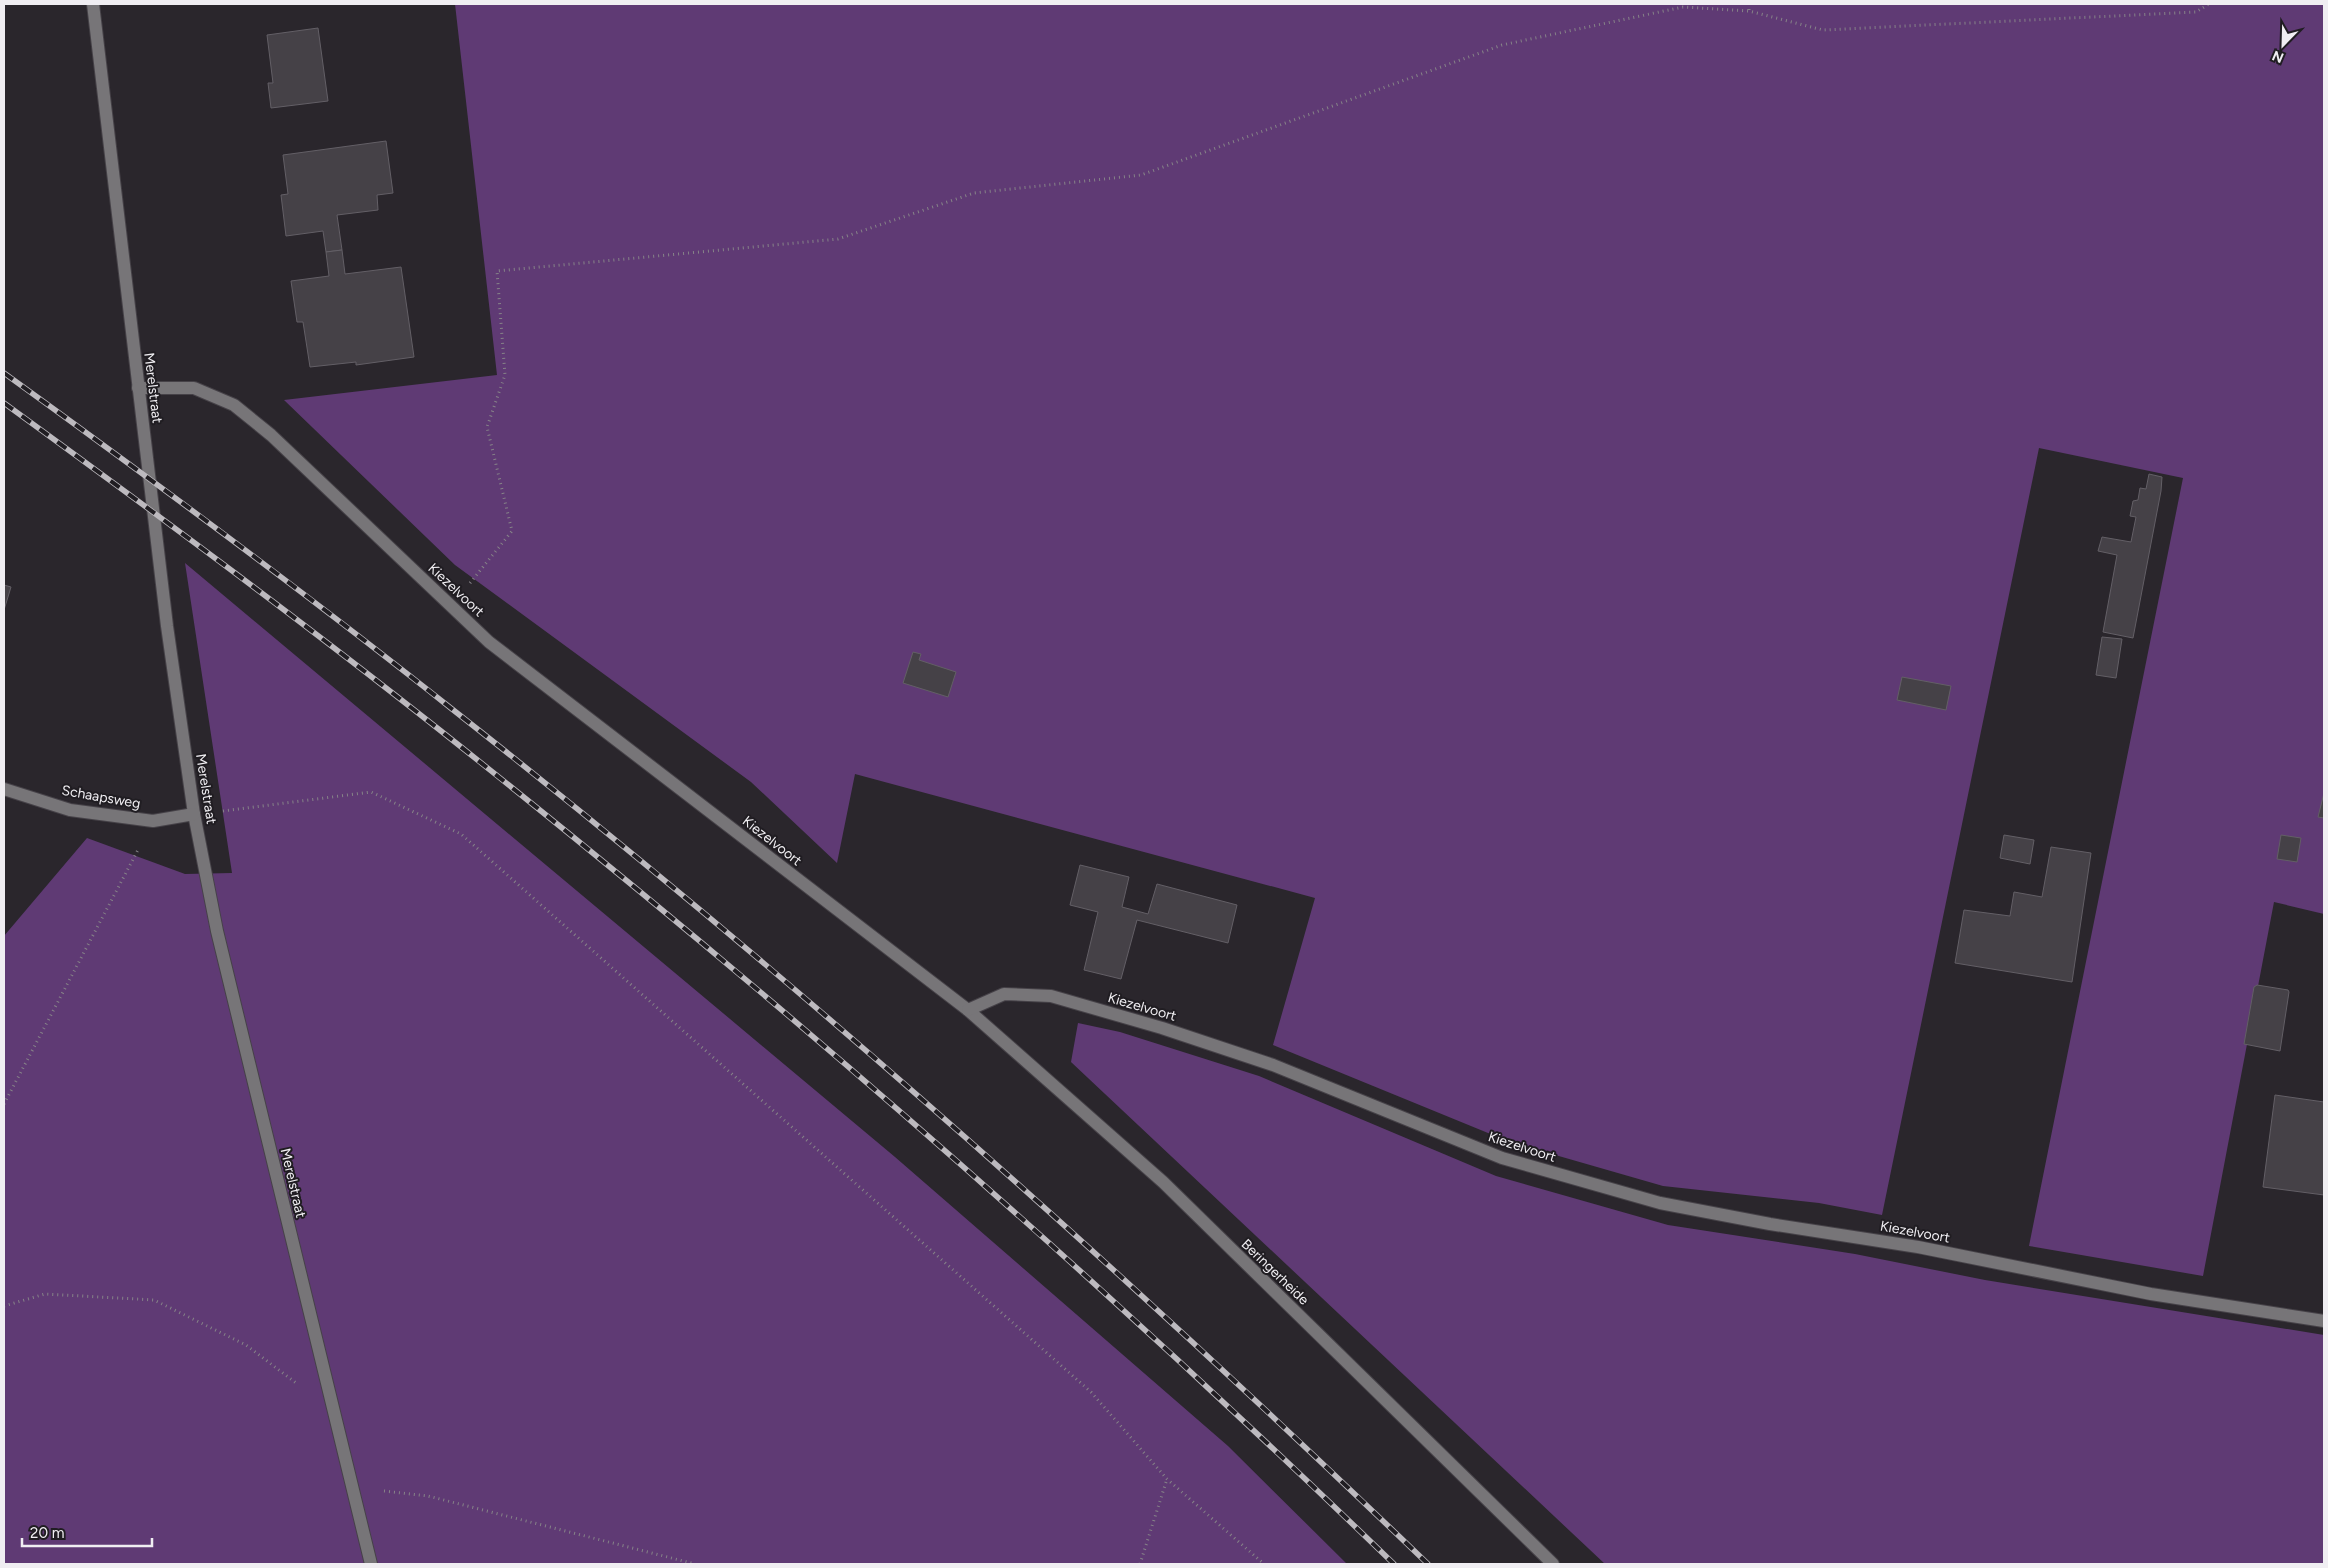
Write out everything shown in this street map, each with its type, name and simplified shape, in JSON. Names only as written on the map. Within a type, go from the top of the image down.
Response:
[{"type":"street","name":"Merelstraat","points":[[92,4],[167,626],[194,814],[217,931],[350,1488],[370,1564]]},
{"type":"street","name":"Kiezelvoort","points":[[138,388],[194,388],[234,405],[271,436],[490,642],[968,1010],[1004,994],[1051,996],[1162,1028],[1273,1065],[1502,1158],[1660,1203],[1770,1224],[1918,1247],[2151,1294],[2324,1321]]},
{"type":"street","name":"Schaapsweg","points":[[4,789],[70,810],[153,821],[194,814]]},
{"type":"street","name":"Beringerheide","points":[[968,1010],[1163,1182],[1553,1564]]},
{"type":"path","points":[[1749,4],[1749,11]]},
{"type":"path","points":[[451,607],[512,531],[487,427],[505,375],[497,271],[838,239],[974,193],[1141,175],[1502,45],[1683,7],[1749,11],[1823,30],[2196,12],[2209,4]]},
{"type":"path","points":[[194,814],[371,792],[461,834],[1091,1392],[1167,1478],[1264,1564]]},
{"type":"path","points":[[4,1104],[153,821]]},
{"type":"path","points":[[4,1306],[45,1294],[154,1300],[246,1345],[331,1408]]},
{"type":"path","points":[[1140,1564],[1167,1478]]},
{"type":"path","points":[[350,1488],[428,1496],[695,1564]]},
{"type":"shaded area","points":[[455,4],[2324,4],[2324,914],[2274,902],[2203,1276],[2029,1246],[2183,478],[2039,448],[1882,1215],[1819,1203],[1663,1186],[1510,1142],[1273,1045],[1315,898],[855,774],[837,863],[751,782],[455,565],[284,400],[497,375]]},
{"type":"shaded area","points":[[185,563],[895,1157],[1228,1446],[1347,1564],[4,1564],[4,936],[87,838],[185,874],[232,873]]},
{"type":"shaded area","points":[[1078,1023],[1120,1032],[1259,1076],[1496,1176],[1668,1225],[1855,1254],[1985,1280],[2324,1335],[2324,1564],[1605,1564],[1071,1062]]},
{"type":"building","points":[[318,28],[328,101],[271,108],[268,83],[273,83],[267,35]]},
{"type":"building","points":[[386,141],[393,193],[377,195],[378,210],[337,215],[342,250],[326,252],[323,231],[286,236],[281,195],[288,194],[283,155]]},
{"type":"building","points":[[342,250],[345,274],[401,267],[414,357],[356,365],[356,362],[310,367],[303,322],[297,322],[291,281],[329,276],[326,252]]},
{"type":"building","points":[[2149,474],[2162,477],[2161,491],[2133,638],[2103,632],[2117,555],[2098,551],[2102,537],[2131,542],[2136,517],[2130,516],[2133,501],[2138,500],[2140,488],[2146,489]]},
{"type":"building","points":[[4,585],[11,587],[4,610]]},
{"type":"building","points":[[2102,637],[2122,639],[2116,678],[2096,675]]},
{"type":"building","points":[[913,652],[921,654],[919,660],[956,672],[948,697],[903,683]]},
{"type":"building","points":[[1902,677],[1951,686],[1946,710],[1897,700]]},
{"type":"building","points":[[2324,793],[2324,818],[2318,817]]},
{"type":"building","points":[[2004,835],[2034,840],[2030,864],[2000,858]]},
{"type":"building","points":[[2281,835],[2301,838],[2297,862],[2277,859]]},
{"type":"building","points":[[2051,847],[2091,853],[2072,982],[1955,963],[1964,910],[2010,916],[2014,892],[2042,897]]},
{"type":"building","points":[[1080,865],[1129,877],[1122,907],[1148,914],[1157,884],[1237,905],[1228,943],[1137,920],[1121,979],[1084,970],[1098,912],[1070,905]]},
{"type":"building","points":[[2257,985],[2288,990],[2289,992],[2280,1051],[2244,1044],[2254,987]]},
{"type":"building","points":[[2275,1095],[2324,1102],[2324,1195],[2263,1187]]},
{"type":"railway","points":[[4,373],[342,623],[579,810],[704,913],[951,1124],[1072,1232],[1311,1452],[1428,1564]]},
{"type":"railway","points":[[4,403],[333,647],[565,830],[687,930],[808,1032],[1047,1241],[1164,1347],[1394,1564]]}]
